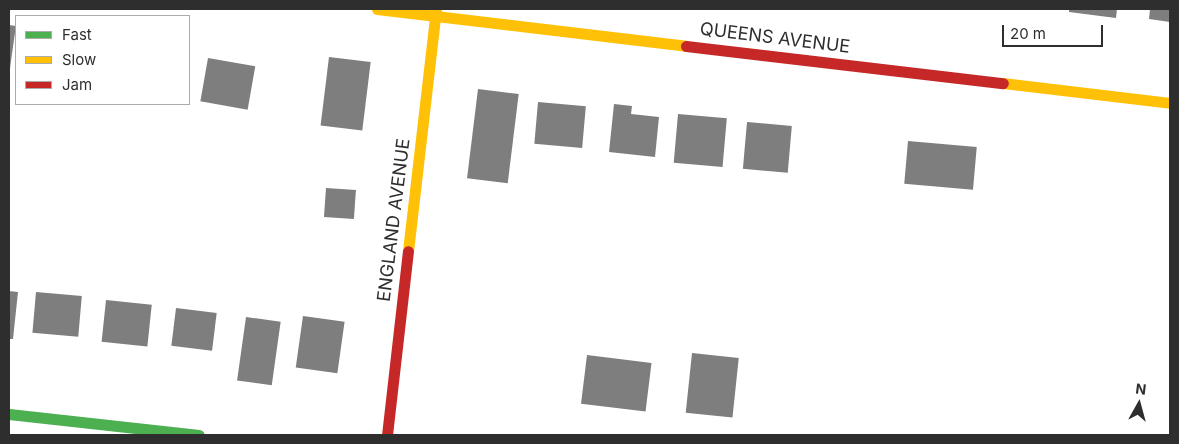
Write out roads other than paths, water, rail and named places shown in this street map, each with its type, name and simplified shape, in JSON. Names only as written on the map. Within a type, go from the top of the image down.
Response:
[{"type":"street","name":"QUEENS AVENUE","points":[[376,9],[436,12],[1170,103]]},
{"type":"street","name":"ENGLAND AVENUE","points":[[387,435],[436,12]]},
{"type":"street","points":[[9,414],[199,435]]}]
